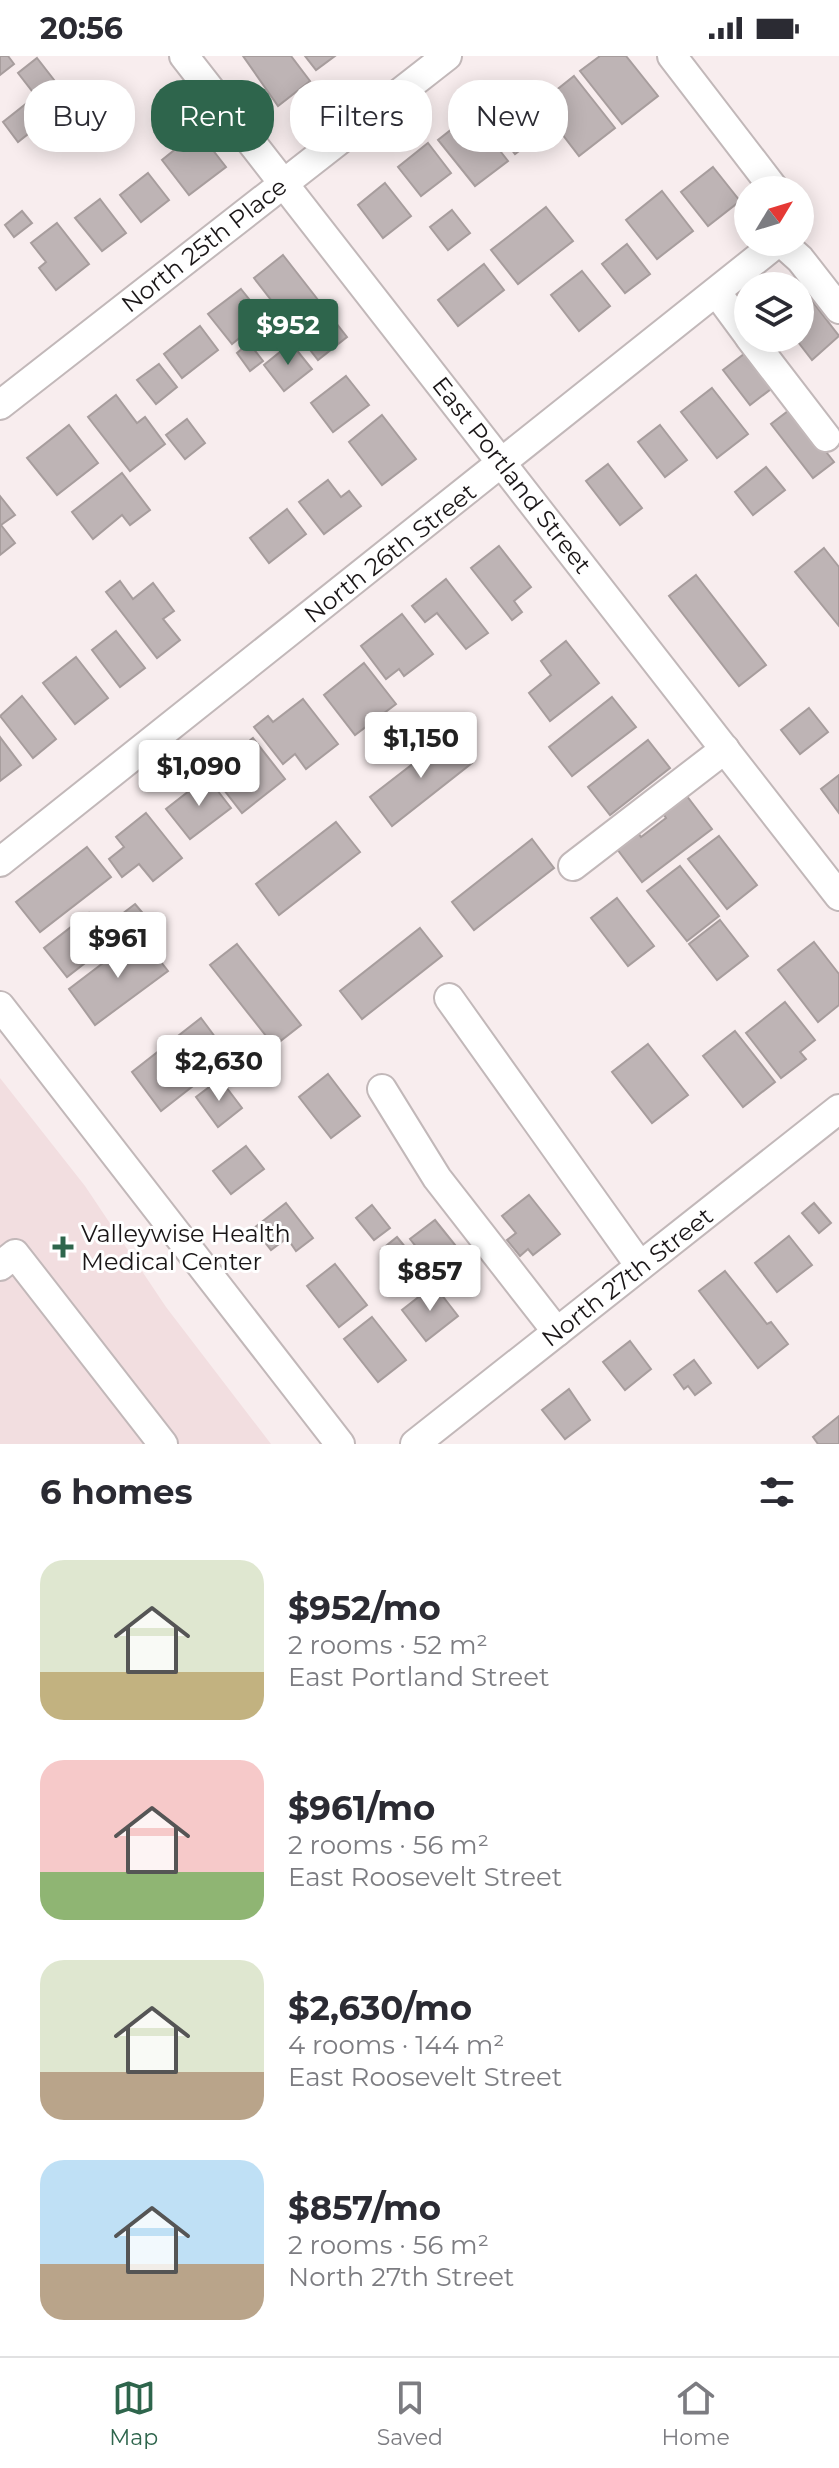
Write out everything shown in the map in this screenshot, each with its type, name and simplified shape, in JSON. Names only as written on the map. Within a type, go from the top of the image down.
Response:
[{"type":"street","name":"East Portland Street","points":[[184,56],[839,896]]},
{"type":"street","name":"North 25th Place","points":[[0,405],[447,56]]},
{"type":"street","points":[[672,56],[764,176]]},
{"type":"street","name":"North 26th Street","points":[[0,862],[763,256]]},
{"type":"street","points":[[796,256],[839,309]]},
{"type":"street","points":[[717,293],[734,316]]},
{"type":"street","points":[[761,352],[826,437]]},
{"type":"street","points":[[573,866],[725,749]]},
{"type":"street","points":[[449,998],[640,1266]]},
{"type":"street","points":[[0,1006],[340,1444]]},
{"type":"street","points":[[382,1089],[437,1178],[557,1332]]},
{"type":"street","name":"North 27th Street","points":[[415,1444],[839,1109]]},
{"type":"street","points":[[0,1266],[15,1254],[163,1444]]},
{"type":"shaded area","name":"Valleywise Health Medical Center","points":[[0,1078],[85,1186],[166,1307],[271,1444],[0,1444]]},
{"type":"building","points":[[0,56],[8,56],[14,64],[0,75]]},
{"type":"building","points":[[243,56],[291,56],[309,80],[290,80],[290,97],[278,106],[274,100],[274,80],[260,80]]},
{"type":"building","points":[[305,56],[335,56],[316,70]]},
{"type":"building","points":[[600,56],[626,56],[658,96],[622,124],[580,71]]},
{"type":"building","points":[[37,58],[54,80],[24,81],[18,73]]},
{"type":"building","points":[[574,76],[615,128],[579,156],[568,142],[568,81]]},
{"type":"building","points":[[24,105],[24,137],[18,142],[3,122]]},
{"type":"building","points":[[448,132],[448,152],[501,152],[508,161],[475,186],[438,140]]},
{"type":"building","points":[[432,148],[451,173],[421,196],[398,167],[417,152],[432,152]]},
{"type":"building","points":[[172,152],[214,152],[226,167],[189,195],[162,160]]},
{"type":"building","points":[[713,167],[734,193],[734,206],[708,226],[681,192]]},
{"type":"building","points":[[148,173],[169,200],[141,222],[120,195]]},
{"type":"building","points":[[385,183],[411,216],[383,238],[358,205]]},
{"type":"building","points":[[662,191],[693,231],[657,259],[626,220]]},
{"type":"building","points":[[100,199],[126,233],[102,251],[75,218]]},
{"type":"building","points":[[546,207],[573,241],[518,284],[491,250]]},
{"type":"building","points":[[452,210],[470,233],[448,250],[430,227]]},
{"type":"building","points":[[22,211],[32,223],[14,237],[5,225]]},
{"type":"building","points":[[57,223],[89,264],[56,290],[39,268],[46,262],[31,243]]},
{"type":"building","points":[[627,244],[650,274],[625,293],[602,264]]},
{"type":"building","points":[[283,255],[347,337],[318,360],[254,278]]},
{"type":"building","points":[[484,264],[504,290],[458,326],[438,300]]},
{"type":"building","points":[[582,271],[610,306],[579,331],[551,295]]},
{"type":"building","points":[[241,289],[264,318],[232,344],[208,314]]},
{"type":"building","points":[[814,304],[839,336],[812,360],[806,352],[814,352]]},
{"type":"building","points":[[200,326],[218,350],[182,378],[164,354]]},
{"type":"building","points":[[249,343],[263,361],[250,371],[237,353]]},
{"type":"building","points":[[291,343],[312,369],[284,391],[264,365]]},
{"type":"building","points":[[749,352],[775,386],[750,405],[723,370]]},
{"type":"building","points":[[159,364],[177,387],[156,404],[137,380]]},
{"type":"building","points":[[346,376],[369,405],[333,432],[311,403]]},
{"type":"building","points":[[712,388],[748,434],[717,458],[681,412]]},
{"type":"building","points":[[116,395],[137,423],[145,417],[165,444],[130,471],[88,417]]},
{"type":"building","points":[[792,408],[834,462],[813,478],[771,424]]},
{"type":"building","points":[[382,415],[416,459],[382,485],[349,442]]},
{"type":"building","points":[[187,419],[205,443],[185,459],[166,435]]},
{"type":"building","points":[[69,425],[98,463],[57,495],[27,458]]},
{"type":"building","points":[[660,425],[687,460],[665,477],[638,442]]},
{"type":"building","points":[[608,464],[642,508],[620,525],[586,481]]},
{"type":"building","points":[[766,467],[785,490],[753,515],[735,492]]},
{"type":"building","points":[[122,473],[150,510],[130,525],[122,515],[93,539],[72,512]]},
{"type":"building","points":[[328,480],[341,497],[349,491],[361,506],[324,534],[299,502]]},
{"type":"building","points":[[0,496],[15,515],[1,525],[15,543],[0,555]]},
{"type":"building","points":[[287,509],[306,534],[269,563],[250,538]]},
{"type":"building","points":[[499,546],[531,587],[514,601],[522,612],[512,620],[471,568]]},
{"type":"building","points":[[824,548],[839,567],[839,626],[795,572]]},
{"type":"building","points":[[696,575],[766,665],[739,686],[669,596]]},
{"type":"building","points":[[446,579],[488,633],[466,649],[437,613],[425,622],[412,606]]},
{"type":"building","points":[[120,581],[133,599],[153,583],[174,611],[163,619],[180,640],[157,658],[106,592]]},
{"type":"building","points":[[402,614],[433,654],[404,676],[399,669],[386,679],[361,646]]},
{"type":"building","points":[[116,631],[145,668],[120,687],[92,650]]},
{"type":"building","points":[[566,641],[599,683],[550,721],[529,693],[551,675],[541,661]]},
{"type":"building","points":[[76,657],[108,698],[75,724],[43,683]]},
{"type":"building","points":[[364,663],[396,704],[355,735],[324,695]]},
{"type":"building","points":[[22,696],[56,739],[33,758],[0,716]]},
{"type":"building","points":[[612,697],[636,727],[572,776],[549,747]]},
{"type":"building","points":[[303,699],[338,744],[306,769],[295,754],[283,764],[254,727],[268,716],[273,722]]},
{"type":"building","points":[[809,708],[828,732],[800,754],[781,730]]},
{"type":"building","points":[[450,735],[472,763],[392,826],[370,797]]},
{"type":"building","points":[[0,737],[21,765],[0,781]]},
{"type":"building","points":[[253,738],[285,779],[242,813],[210,772]]},
{"type":"building","points":[[648,740],[670,768],[610,815],[588,787]]},
{"type":"building","points":[[839,775],[839,813],[821,789]]},
{"type":"building","points":[[207,777],[231,808],[190,839],[166,809]]},
{"type":"building","points":[[683,791],[712,829],[642,882],[614,845],[636,830],[641,837],[666,818],[660,809]]},
{"type":"building","points":[[146,813],[182,858],[153,881],[139,864],[122,877],[109,859],[124,847],[116,837]]},
{"type":"building","points":[[336,822],[360,852],[279,915],[256,884]]},
{"type":"building","points":[[719,836],[757,885],[727,909],[688,859]]},
{"type":"building","points":[[532,839],[554,868],[474,930],[452,902]]},
{"type":"building","points":[[87,847],[111,877],[40,932],[16,902]]},
{"type":"building","points":[[680,866],[719,916],[687,941],[647,891]]},
{"type":"building","points":[[617,898],[654,946],[628,966],[591,918]]},
{"type":"building","points":[[135,904],[147,918],[125,936],[113,921]]},
{"type":"building","points":[[89,913],[112,942],[67,977],[44,948]]},
{"type":"building","points":[[720,920],[748,956],[717,980],[689,944]]},
{"type":"building","points":[[420,928],[442,956],[362,1019],[340,991]]},
{"type":"building","points":[[140,935],[168,971],[95,1025],[69,989]]},
{"type":"building","points":[[814,942],[839,974],[839,1005],[818,1022],[778,970]]},
{"type":"building","points":[[237,944],[301,1025],[274,1046],[210,965]]},
{"type":"building","points":[[785,1002],[815,1040],[800,1052],[806,1059],[781,1078],[746,1033]]},
{"type":"building","points":[[201,1018],[230,1057],[161,1111],[132,1072]]},
{"type":"building","points":[[735,1031],[775,1082],[743,1107],[703,1056]]},
{"type":"building","points":[[648,1044],[688,1095],[652,1123],[612,1072]]},
{"type":"building","points":[[328,1074],[360,1116],[331,1138],[299,1097]]},
{"type":"building","points":[[220,1079],[242,1108],[218,1127],[196,1097]]},
{"type":"building","points":[[246,1146],[264,1169],[231,1194],[213,1171]]},
{"type":"building","points":[[529,1195],[560,1234],[533,1255],[528,1249],[520,1256],[507,1240],[516,1233],[502,1216]]},
{"type":"building","points":[[286,1203],[313,1238],[296,1251],[287,1238],[271,1250],[254,1228]]},
{"type":"building","points":[[814,1203],[831,1223],[819,1233],[802,1213]]},
{"type":"building","points":[[372,1205],[390,1228],[374,1240],[356,1218]]},
{"type":"building","points":[[435,1220],[468,1261],[443,1281],[410,1239]]},
{"type":"building","points":[[789,1236],[812,1265],[777,1292],[755,1263]]},
{"type":"building","points":[[397,1237],[411,1254],[395,1267],[381,1250]]},
{"type":"building","points":[[335,1264],[367,1305],[339,1327],[307,1286]]},
{"type":"building","points":[[725,1271],[767,1324],[771,1322],[788,1344],[758,1368],[699,1291]]},
{"type":"building","points":[[434,1285],[458,1316],[426,1341],[402,1310]]},
{"type":"building","points":[[372,1317],[406,1360],[378,1382],[344,1339]]},
{"type":"building","points":[[630,1341],[651,1369],[625,1390],[603,1362]]},
{"type":"building","points":[[694,1360],[711,1383],[695,1395],[688,1386],[684,1389],[674,1375]]},
{"type":"building","points":[[569,1389],[590,1420],[565,1439],[542,1410]]},
{"type":"building","points":[[839,1416],[839,1444],[818,1444],[813,1437]]},
{"type":"place","name":"Valleywise Health Medical Center","points":[[63,1247]]}]
